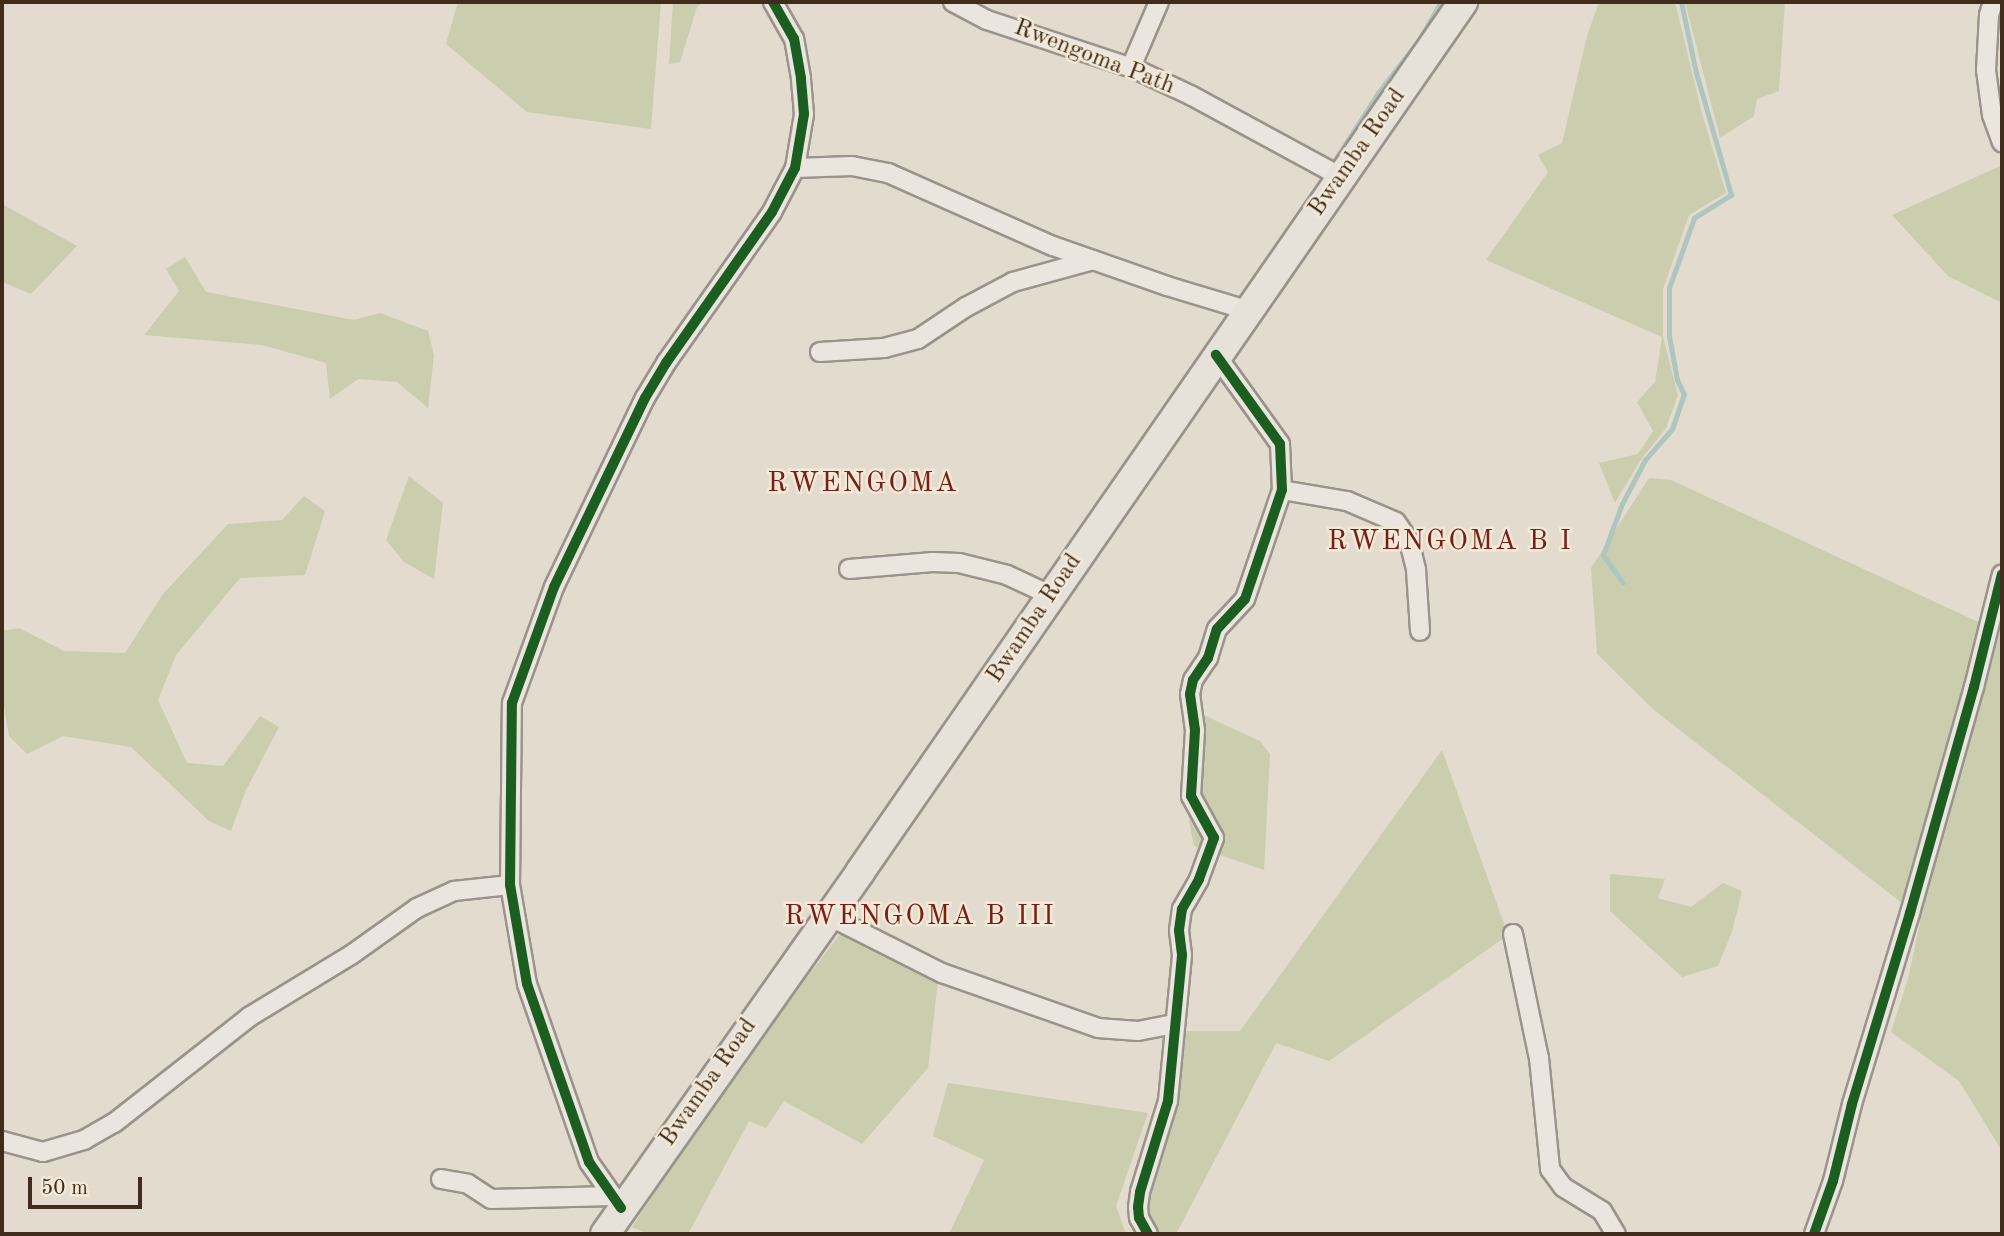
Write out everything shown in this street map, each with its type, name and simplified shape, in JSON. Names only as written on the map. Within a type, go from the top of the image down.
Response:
[{"type":"main road","name":"Bwamba Road","points":[[605,1234],[617,1202],[827,915],[1052,596],[1216,355],[1250,311],[1463,2]]},
{"type":"street","points":[[617,1202],[589,1162],[527,984],[510,885],[512,704],[554,587],[645,398],[666,363],[772,212],[795,168],[804,114],[802,78],[794,39],[773,2]]},
{"type":"street","name":"Rwengoma Path","points":[[953,2],[987,20],[1131,67],[1192,96],[1341,177]]},
{"type":"street","points":[[1131,67],[1159,2]]},
{"type":"street","points":[[1993,2],[1989,15],[1986,70],[1992,115],[2002,142]]},
{"type":"street","points":[[795,168],[852,166],[888,173],[1036,239],[1250,311]]},
{"type":"street","points":[[820,352],[884,348],[918,339],[966,307],[1013,282],[1093,260]]},
{"type":"street","points":[[1148,1234],[1139,1218],[1140,1192],[1168,1101],[1182,955],[1179,930],[1182,909],[1199,879],[1214,838],[1191,796],[1195,730],[1190,694],[1194,680],[1209,658],[1217,629],[1245,599],[1282,490],[1280,443],[1216,355]]},
{"type":"street","points":[[1282,490],[1347,501],[1396,522],[1409,541],[1414,560],[1420,631]]},
{"type":"street","points":[[849,569],[933,562],[959,564],[1007,575],[1052,596]]},
{"type":"street","points":[[1814,1234],[1833,1181],[1852,1104],[1974,687],[2002,574]]},
{"type":"street","points":[[2,1141],[43,1152],[84,1140],[114,1123],[249,1017],[351,955],[417,908],[454,891],[510,885]]},
{"type":"street","points":[[827,915],[942,973],[1098,1028],[1138,1031],[1174,1024]]},
{"type":"street","points":[[1513,934],[1539,1058],[1550,1169],[1563,1187],[1602,1211],[1616,1234]]},
{"type":"street","points":[[441,1179],[468,1184],[491,1199],[617,1202]]},
{"type":"green space","points":[[458,2],[661,2],[651,129],[527,112],[446,44]]},
{"type":"green space","points":[[673,2],[703,2],[697,7],[680,62],[669,64]]},
{"type":"green space","points":[[1599,2],[1675,2],[1701,110],[1726,193],[1689,215],[1663,289],[1663,337],[1678,395],[1666,428],[1640,461],[1615,503],[1599,463],[1638,454],[1653,431],[1637,402],[1655,382],[1662,337],[1486,260],[1548,172],[1538,155],[1562,143],[1587,36]]},
{"type":"green space","points":[[1685,2],[1785,2],[1779,91],[1757,99],[1754,116],[1720,138]]},
{"type":"green space","points":[[2000,166],[2002,303],[1948,276],[1892,215]]},
{"type":"green space","points":[[2,204],[77,246],[31,294],[2,282]]},
{"type":"green space","points":[[185,257],[206,292],[354,320],[380,313],[428,331],[434,355],[428,408],[397,382],[358,379],[330,399],[326,363],[262,345],[144,335],[179,291],[166,269]]},
{"type":"green space","points":[[409,476],[443,503],[434,579],[404,562],[386,540]]},
{"type":"green space","points":[[1649,478],[1671,480],[1985,625],[1964,705],[1927,815],[1907,907],[1654,710],[1597,654],[1591,568]]},
{"type":"green space","points":[[304,496],[325,511],[305,575],[240,578],[176,655],[158,700],[187,763],[223,766],[260,716],[279,727],[246,790],[231,831],[209,821],[131,747],[63,736],[27,754],[9,736],[2,694],[2,631],[19,628],[64,651],[125,653],[163,594],[228,524],[282,520]]},
{"type":"green space","points":[[1997,624],[2002,626],[2002,1151],[1959,1081],[1891,1032],[1908,979],[1920,923],[1915,916]]},
{"type":"green space","points":[[1199,713],[1260,741],[1270,754],[1264,870],[1194,846],[1189,821],[1200,765]]},
{"type":"green space","points":[[1442,750],[1508,935],[1329,1061],[1276,1043],[1176,1234],[1156,1234],[1138,1221],[1174,1031],[1240,1031]]},
{"type":"green space","points":[[1610,874],[1665,879],[1658,898],[1691,907],[1723,883],[1742,891],[1732,932],[1718,966],[1682,977],[1610,911]]},
{"type":"green space","points":[[844,929],[939,972],[928,1068],[862,1144],[784,1101],[766,1128],[749,1121],[688,1234],[649,1234],[632,1227],[733,1073]]},
{"type":"green space","points":[[948,1083],[1148,1113],[1116,1206],[1126,1234],[949,1234],[984,1160],[933,1136]]},
{"type":"waterway","points":[[1330,168],[1378,93],[1419,40],[1441,2]]},
{"type":"waterway","points":[[1623,583],[1603,555],[1622,504],[1645,460],[1672,429],[1684,395],[1677,380],[1669,336],[1669,288],[1694,218],[1731,195],[1696,73],[1681,2]]},
{"type":"waterway","points":[[1303,208],[1325,175]]},
{"type":"cycle path","points":[[621,1208],[589,1162],[527,984],[510,885],[512,703],[554,587],[645,398],[666,363],[772,212],[795,168],[804,114],[801,78],[794,39],[773,2]]},
{"type":"cycle path","points":[[1148,1234],[1139,1218],[1138,1207],[1140,1192],[1168,1101],[1182,955],[1179,930],[1182,909],[1199,879],[1214,838],[1191,796],[1195,730],[1190,694],[1193,680],[1208,658],[1217,629],[1245,599],[1282,490],[1280,444],[1216,355]]},
{"type":"cycle path","points":[[1814,1234],[1833,1181],[1852,1104],[1910,913],[1974,687],[2002,574]]},
{"type":"district","name":"RWENGOMA","points":[[863,484]]},
{"type":"district","name":"RWENGOMA B I","points":[[1450,542]]},
{"type":"district","name":"RWENGOMA B III","points":[[920,917]]}]
